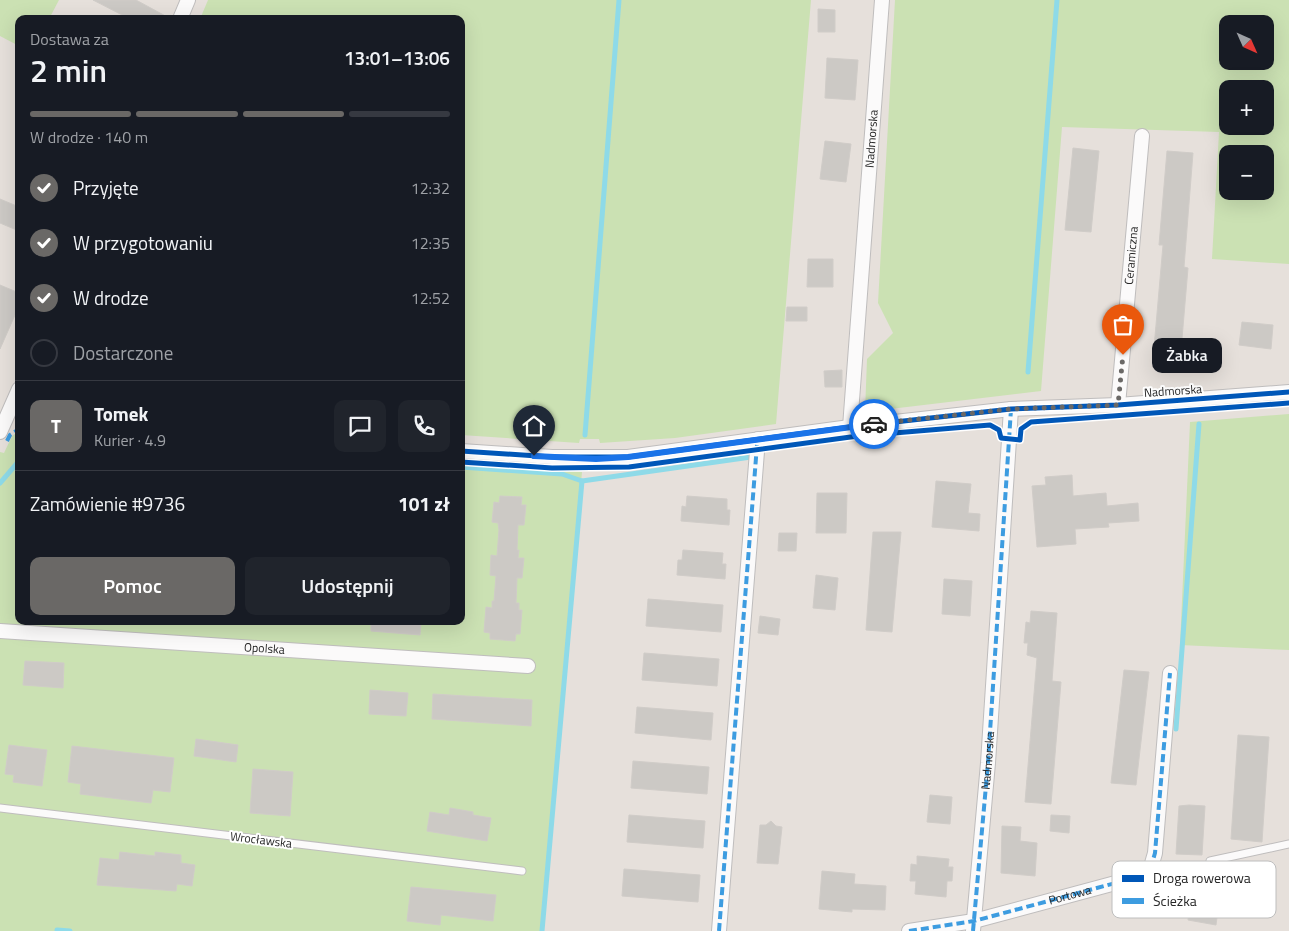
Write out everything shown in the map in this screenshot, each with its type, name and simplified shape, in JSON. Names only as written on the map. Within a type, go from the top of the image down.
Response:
[{"type":"street","points":[[182,15],[188,0]]},
{"type":"street","name":"Nadmorska","points":[[850,426],[882,0]]},
{"type":"street","name":"Ceramiczna","points":[[1118,405],[1142,136]]},
{"type":"street","name":"Nadmorska","points":[[465,451],[596,459],[658,453],[850,426],[1011,409],[1118,405],[1289,392]]},
{"type":"street","points":[[0,432],[15,399]]},
{"type":"street","name":"Nadmorska","points":[[974,926],[989,753],[1011,409]]},
{"type":"street","points":[[719,931],[758,440]]},
{"type":"street","name":"Opolska","points":[[0,631],[528,666]]},
{"type":"street","name":"Portowa","points":[[1153,861],[1155,853],[1170,673]]},
{"type":"street","name":"Portowa","points":[[909,931],[974,926],[1112,885]]},
{"type":"lane","name":"Wrocławska","points":[[0,808],[522,871]]},
{"type":"lane","points":[[1210,861],[1289,844]]},
{"type":"green space","points":[[0,0],[59,0],[51,15],[15,15],[15,44],[0,36]]},
{"type":"green space","points":[[208,0],[811,0],[776,424],[675,438],[600,443],[599,439],[580,439],[579,443],[465,435],[465,15],[202,15]]},
{"type":"green space","points":[[895,0],[1289,0],[1289,264],[1212,259],[1219,132],[1062,127],[1041,391],[865,412],[867,359],[893,333],[878,303]]},
{"type":"green space","points":[[1289,414],[1289,650],[1180,645],[1190,422]]},
{"type":"green space","points":[[15,434],[15,625],[465,625],[465,465],[582,472],[542,931],[0,931],[0,452],[4,453],[12,436]]},
{"type":"building","points":[[93,0],[136,0],[164,15],[122,15]]},
{"type":"building","points":[[818,9],[835,10],[835,32],[818,32]]},
{"type":"building","points":[[827,58],[858,60],[855,100],[825,98]]},
{"type":"building","points":[[825,141],[851,144],[846,182],[820,179]]},
{"type":"building","points":[[1073,148],[1099,151],[1091,232],[1065,230]]},
{"type":"building","points":[[1167,151],[1193,153],[1184,267],[1188,268],[1180,362],[1153,359],[1163,245],[1159,245]]},
{"type":"building","points":[[0,199],[15,205],[15,229],[0,223]]},
{"type":"building","points":[[808,259],[833,259],[833,287],[807,287]]},
{"type":"building","points":[[0,285],[15,291],[15,315],[0,349]]},
{"type":"building","points":[[787,307],[807,307],[807,321],[786,321]]},
{"type":"building","points":[[1242,322],[1273,325],[1271,349],[1239,345]]},
{"type":"building","points":[[842,370],[842,387],[825,387],[824,371]]},
{"type":"building","points":[[1072,475],[1073,496],[1106,493],[1107,506],[1138,503],[1139,521],[1108,523],[1109,527],[1075,529],[1076,544],[1037,547],[1032,486],[1046,485],[1045,477]]},
{"type":"building","points":[[936,481],[971,484],[968,513],[980,514],[979,531],[932,527]]},
{"type":"building","points":[[817,493],[847,493],[846,533],[816,533]]},
{"type":"building","points":[[500,496],[522,497],[521,505],[526,505],[524,525],[518,525],[518,558],[524,558],[522,578],[517,578],[516,603],[519,603],[519,610],[522,610],[520,634],[516,634],[515,641],[490,639],[490,633],[484,632],[486,607],[492,608],[492,601],[494,601],[496,576],[490,575],[491,555],[497,556],[499,530],[498,523],[492,522],[494,502],[499,503]]},
{"type":"building","points":[[687,496],[727,499],[727,510],[730,510],[729,525],[681,521],[682,506],[686,507]]},
{"type":"building","points":[[873,532],[901,532],[892,632],[866,630]]},
{"type":"building","points":[[779,533],[797,533],[796,551],[778,551]]},
{"type":"building","points":[[683,550],[723,553],[722,564],[726,564],[725,579],[677,575],[678,560],[682,560]]},
{"type":"building","points":[[816,575],[838,578],[835,610],[813,608]]},
{"type":"building","points":[[944,579],[972,581],[970,616],[942,614]]},
{"type":"building","points":[[648,599],[723,605],[721,632],[646,626]]},
{"type":"building","points":[[1031,611],[1057,613],[1052,681],[1061,682],[1051,804],[1025,802],[1037,658],[1027,655],[1028,643],[1024,643],[1026,622],[1030,623]]},
{"type":"building","points":[[760,616],[780,619],[778,635],[758,633]]},
{"type":"building","points":[[371,625],[421,625],[420,635],[371,631]]},
{"type":"building","points":[[644,653],[719,659],[717,686],[642,680]]},
{"type":"building","points":[[25,661],[64,663],[63,688],[23,685]]},
{"type":"building","points":[[1124,670],[1149,672],[1136,785],[1111,783]]},
{"type":"building","points":[[370,690],[408,693],[406,716],[369,714]]},
{"type":"building","points":[[433,694],[532,700],[531,726],[432,719]]},
{"type":"building","points":[[637,707],[713,713],[711,740],[635,733]]},
{"type":"building","points":[[1238,735],[1269,737],[1262,842],[1231,839]]},
{"type":"building","points":[[196,739],[238,745],[236,762],[194,756]]},
{"type":"building","points":[[9,745],[47,750],[42,786],[13,782],[14,775],[5,774]]},
{"type":"building","points":[[72,746],[174,758],[170,792],[153,790],[151,803],[80,794],[81,784],[68,782]]},
{"type":"building","points":[[633,761],[709,767],[707,794],[631,788]]},
{"type":"building","points":[[253,769],[293,772],[290,816],[250,813]]},
{"type":"building","points":[[930,795],[952,797],[950,824],[927,822]]},
{"type":"building","points":[[1179,806],[1205,806],[1202,855],[1176,854]]},
{"type":"building","points":[[450,808],[473,812],[473,815],[491,818],[487,841],[427,831],[430,812],[449,815]]},
{"type":"building","points":[[629,815],[705,821],[703,848],[627,842]]},
{"type":"building","points":[[1051,815],[1070,816],[1069,833],[1050,831]]},
{"type":"building","points":[[771,821],[776,826],[782,827],[778,864],[757,863],[760,825],[766,825]]},
{"type":"building","points":[[1002,826],[1021,827],[1020,841],[1037,843],[1035,876],[1001,873]]},
{"type":"building","points":[[120,852],[155,856],[155,852],[181,855],[181,863],[195,865],[192,886],[177,884],[176,891],[97,885],[100,858],[119,860]]},
{"type":"building","points":[[917,856],[949,859],[948,867],[953,867],[952,881],[947,881],[946,897],[915,894],[916,881],[910,881],[911,864],[917,865]]},
{"type":"building","points":[[624,869],[700,875],[698,902],[622,896]]},
{"type":"building","points":[[822,871],[855,874],[854,884],[886,886],[885,910],[852,909],[852,912],[819,909]]},
{"type":"building","points":[[411,887],[496,895],[493,921],[441,915],[440,925],[407,921]]},
{"type":"building","points":[[1188,918],[1217,918],[1216,925],[1188,920]]},
{"type":"waterway","points":[[585,435],[619,0]]},
{"type":"waterway","points":[[1028,372],[1057,0]]},
{"type":"waterway","points":[[1176,729],[1199,424]]},
{"type":"waterway","points":[[465,467],[562,474],[582,481],[751,457]]},
{"type":"waterway","points":[[0,483],[15,466]]},
{"type":"waterway","points":[[542,931],[582,481]]},
{"type":"waterway","points":[[57,930],[70,931]]},
{"type":"marked path","points":[[973,931],[988,763],[1011,409]]},
{"type":"marked path","points":[[7,441],[10,435],[15,432]]},
{"type":"marked path","points":[[719,931],[757,445]]},
{"type":"marked path","points":[[1153,861],[1155,853],[1170,673]]},
{"type":"marked path","points":[[909,931],[974,921],[1112,884]]},
{"type":"cycle path","points":[[465,451],[552,457],[628,457],[850,427],[1011,409],[1118,405],[1289,392]]},
{"type":"cycle path","points":[[465,462],[552,468],[629,467],[858,436],[990,425],[999,430],[1001,438],[1020,440],[1021,429],[1031,422],[1289,403]]},
{"type":"way so far","points":[[874,424],[1011,409],[1118,405],[1123,355]]},
{"type":"place","name":"Żabka","points":[[1123,355]]},
{"type":"route","points":[[534,456],[596,459],[628,457],[874,424]]}]
